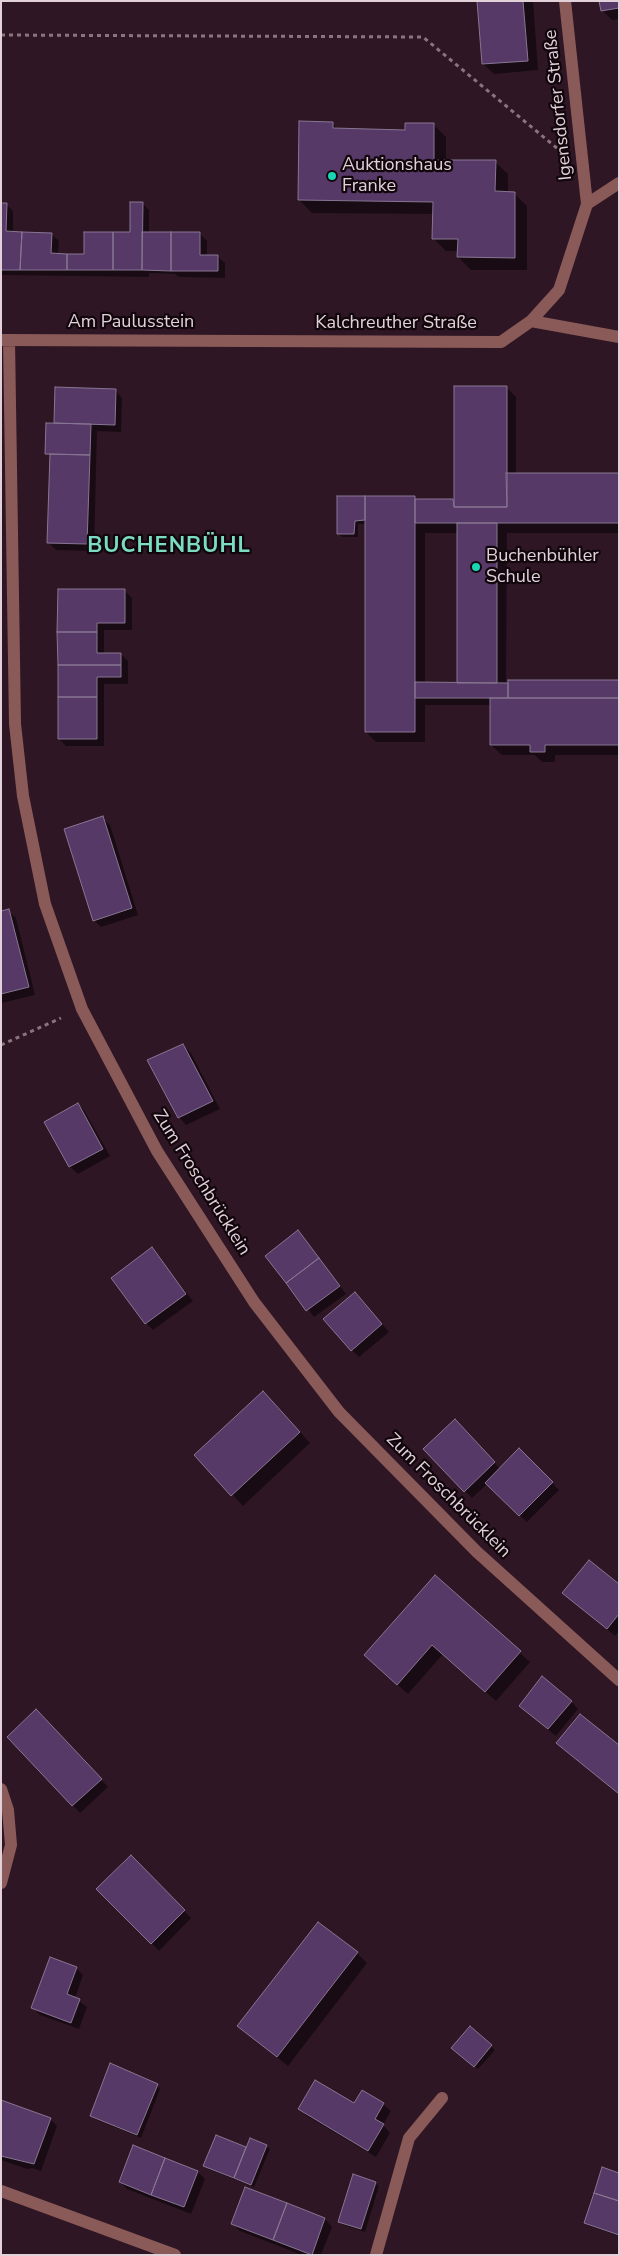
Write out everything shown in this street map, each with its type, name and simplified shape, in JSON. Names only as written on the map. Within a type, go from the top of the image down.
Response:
[{"type":"street","name":"Igensdorfer Straße","points":[[565,1],[588,204]]},
{"type":"street","points":[[588,204],[619,183]]},
{"type":"street","name":"Kalchreuther Straße","points":[[253,341],[501,342],[532,321],[559,290],[588,204]]},
{"type":"street","points":[[532,321],[619,338]]},
{"type":"street","name":"Am Paulusstein","points":[[13,573],[6,464],[5,340],[253,341]]},
{"type":"street","name":"Zum Froschbrücklein","points":[[13,573],[15,724],[24,796],[45,904],[82,1009],[157,1151],[254,1302],[339,1412],[477,1552],[619,1680]]},
{"type":"street","points":[[1,1789],[8,1810],[10,1845],[1,1882]]},
{"type":"street","points":[[376,2255],[409,2138],[442,2098]]},
{"type":"street","points":[[1,2191],[175,2255]]},
{"type":"path","points":[[1,35],[423,37],[559,150],[582,148]]},
{"type":"path","points":[[1,1045],[82,1009]]},
{"type":"building","points":[[477,1],[523,1],[528,61],[482,64]]},
{"type":"building","points":[[599,1],[619,1],[619,8],[601,11]]},
{"type":"building","points":[[299,121],[333,122],[333,128],[405,130],[405,123],[434,123],[434,160],[496,160],[495,191],[515,192],[515,258],[457,257],[458,239],[432,239],[433,202],[298,200]]},
{"type":"building","points":[[130,202],[143,202],[142,270],[113,270],[113,232],[130,232]]},
{"type":"building","points":[[1,203],[7,203],[6,231],[22,232],[20,270],[1,270]]},
{"type":"building","points":[[22,232],[52,233],[51,253],[67,254],[67,270],[20,270]]},
{"type":"building","points":[[84,232],[113,232],[113,270],[67,270],[67,254],[84,254]]},
{"type":"building","points":[[142,232],[171,232],[171,271],[142,270]]},
{"type":"building","points":[[171,232],[200,232],[200,255],[218,255],[218,271],[171,271]]},
{"type":"building","points":[[454,386],[507,386],[507,507],[454,507]]},
{"type":"building","points":[[55,387],[116,389],[115,425],[54,423]]},
{"type":"building","points":[[46,423],[91,424],[90,455],[45,454]]},
{"type":"building","points":[[50,454],[90,455],[87,544],[47,543]]},
{"type":"building","points":[[506,473],[619,473],[619,523],[415,523],[415,499],[453,499],[454,507],[507,507]]},
{"type":"building","points":[[337,496],[365,496],[365,520],[355,521],[354,534],[337,534]]},
{"type":"building","points":[[365,496],[415,496],[415,732],[365,732]]},
{"type":"building","points":[[457,523],[497,523],[497,683],[457,683]]},
{"type":"building","points":[[58,589],[125,589],[125,623],[97,623],[97,632],[57,632]]},
{"type":"building","points":[[57,632],[97,632],[97,653],[121,653],[121,665],[58,665]]},
{"type":"building","points":[[58,665],[121,665],[121,677],[97,677],[97,697],[58,697]]},
{"type":"building","points":[[508,680],[619,680],[619,698],[508,698]]},
{"type":"building","points":[[415,682],[508,683],[508,698],[415,698]]},
{"type":"building","points":[[58,697],[97,697],[97,739],[58,739]]},
{"type":"building","points":[[490,698],[619,698],[619,745],[545,745],[545,752],[530,752],[530,745],[490,745]]},
{"type":"building","points":[[103,816],[132,908],[93,921],[64,829]]},
{"type":"building","points":[[9,909],[29,987],[1,994],[1,911]]},
{"type":"building","points":[[183,1044],[213,1101],[178,1118],[147,1060]]},
{"type":"building","points":[[78,1103],[103,1149],[69,1167],[44,1122]]},
{"type":"building","points":[[298,1230],[319,1258],[286,1283],[265,1256]]},
{"type":"building","points":[[152,1247],[186,1294],[145,1324],[111,1278]]},
{"type":"building","points":[[319,1258],[340,1286],[306,1311],[286,1283]]},
{"type":"building","points":[[355,1292],[382,1324],[351,1351],[323,1319]]},
{"type":"building","points":[[263,1391],[300,1432],[231,1496],[194,1455]]},
{"type":"building","points":[[455,1419],[495,1462],[464,1492],[423,1449]]},
{"type":"building","points":[[519,1448],[553,1482],[519,1516],[485,1483]]},
{"type":"building","points":[[589,1560],[619,1584],[619,1614],[607,1629],[562,1593]]},
{"type":"building","points":[[435,1575],[521,1651],[485,1692],[432,1645],[397,1685],[364,1655]]},
{"type":"building","points":[[542,1676],[572,1701],[548,1729],[519,1706]]},
{"type":"building","points":[[36,1709],[102,1779],[72,1806],[7,1737]]},
{"type":"building","points":[[580,1714],[619,1745],[619,1794],[556,1743]]},
{"type":"building","points":[[131,1855],[185,1910],[151,1944],[96,1889]]},
{"type":"building","points":[[318,1922],[358,1952],[277,2057],[237,2026]]},
{"type":"building","points":[[50,1957],[77,1967],[67,1994],[80,1999],[71,2023],[31,2008]]},
{"type":"building","points":[[470,2026],[492,2045],[474,2067],[451,2048]]},
{"type":"building","points":[[110,2063],[158,2084],[137,2135],[90,2116]]},
{"type":"building","points":[[315,2080],[354,2103],[362,2090],[384,2103],[375,2119],[384,2124],[368,2151],[298,2109]]},
{"type":"building","points":[[1,2100],[51,2118],[34,2164],[1,2156]]},
{"type":"building","points":[[216,2135],[246,2147],[234,2178],[203,2166]]},
{"type":"building","points":[[250,2138],[267,2145],[251,2185],[234,2178]]},
{"type":"building","points":[[133,2145],[165,2158],[151,2195],[119,2182]]},
{"type":"building","points":[[165,2158],[198,2171],[184,2207],[151,2195]]},
{"type":"building","points":[[602,2167],[619,2173],[619,2201],[594,2193]]},
{"type":"building","points":[[353,2174],[376,2182],[361,2229],[338,2222]]},
{"type":"building","points":[[245,2187],[287,2203],[273,2240],[231,2224]]},
{"type":"building","points":[[594,2193],[619,2201],[619,2235],[584,2223]]},
{"type":"building","points":[[287,2203],[325,2218],[312,2255],[273,2240]]},
{"type":"place","name":"Auktionshaus Franke","points":[[332,176]]},
{"type":"place","name":"Buchenbühler Schule","points":[[476,567]]},
{"type":"district","name":"BUCHENBÜHL","points":[[169,547]]}]
